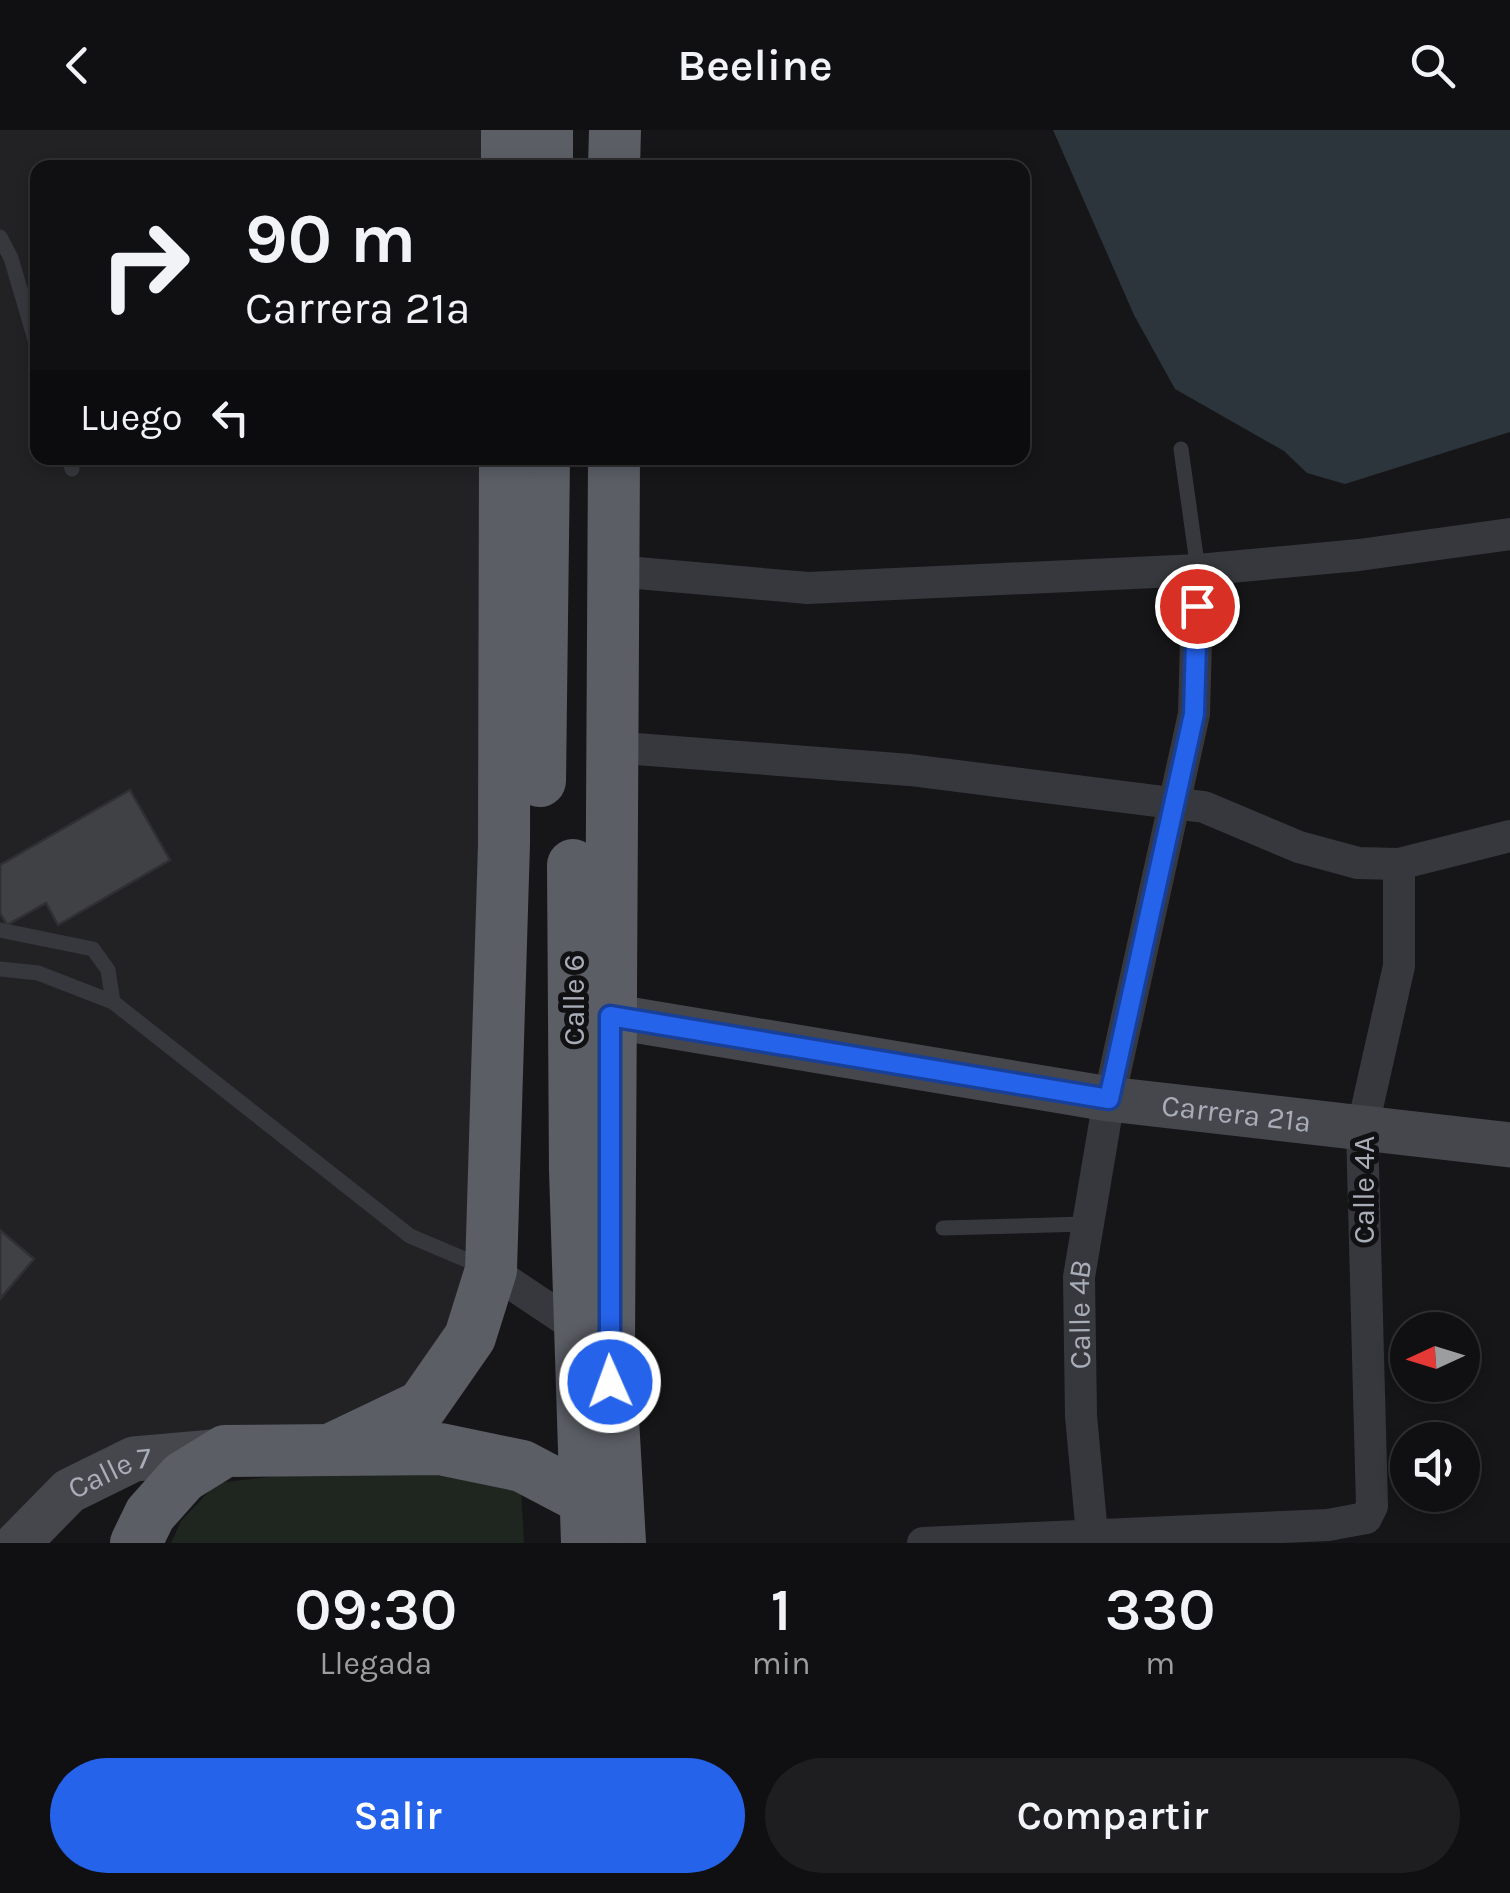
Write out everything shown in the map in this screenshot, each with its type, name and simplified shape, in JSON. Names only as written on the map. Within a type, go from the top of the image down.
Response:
[{"type":"highway","points":[[506,160],[507,130]]},
{"type":"highway","points":[[546,160],[547,130]]},
{"type":"highway","points":[[586,130],[586,160]]},
{"type":"highway","points":[[614,160],[615,130]]},
{"type":"highway","points":[[336,1448],[422,1406],[470,1337],[491,1270],[504,844],[506,465]]},
{"type":"highway","name":"Calle 6","points":[[544,465],[556,866],[554,1543]]},
{"type":"highway","name":"Calle 6","points":[[580,465],[556,866],[575,1170],[608,1534]]},
{"type":"highway","points":[[608,1534],[614,465]]},
{"type":"highway","points":[[136,1543],[150,1514],[183,1477],[226,1452],[336,1448],[440,1449],[522,1466],[608,1534]]},
{"type":"main road","name":"Carrera 21a","points":[[610,1016],[1109,1099],[1510,1145]]},
{"type":"main road","name":"Calle 7","points":[[18,1543],[69,1491],[134,1459],[226,1452]]},
{"type":"street","points":[[615,572],[808,588],[1198,570],[1359,555],[1510,534]]},
{"type":"street","name":"Calle 4B","points":[[1092,1534],[1081,1416],[1079,1277],[1109,1099],[1178,803],[1194,714],[1198,570]]},
{"type":"street","points":[[610,747],[910,770],[1204,806],[1358,863],[1399,864],[1510,836]]},
{"type":"street","name":"Calle 4A","points":[[1092,1534],[1328,1525],[1366,1518],[1372,1506],[1362,1130],[1399,966],[1399,864]]},
{"type":"street","points":[[491,1270],[609,1348]]},
{"type":"street","points":[[922,1543],[1092,1534]]},
{"type":"lane","points":[[0,237],[11,258],[30,323]]},
{"type":"lane","points":[[1181,449],[1198,570]]},
{"type":"lane","points":[[0,930],[94,950],[108,970],[112,1002]]},
{"type":"lane","points":[[0,969],[38,973],[112,1002],[410,1236],[491,1270]]},
{"type":"lane","points":[[943,1228],[1085,1224]]},
{"type":"shaded area","points":[[0,130],[507,130],[507,160],[30,160],[30,465],[505,465],[470,1337],[336,1447],[134,1459],[0,1543]]},
{"type":"shaded area","points":[[1053,130],[1510,130],[1510,432],[1345,484],[1307,473],[1284,451],[1175,389],[1134,315]]},
{"type":"shaded area","points":[[370,1465],[521,1488],[524,1543],[171,1543],[181,1521],[217,1483]]},
{"type":"building","points":[[130,790],[170,860],[58,925],[46,903],[7,925],[0,913],[0,865]]},
{"type":"building","points":[[0,1230],[34,1259],[0,1299]]},
{"type":"route","points":[[610,1382],[610,1016],[1109,1099],[1178,803],[1194,714],[1197,606]]}]
